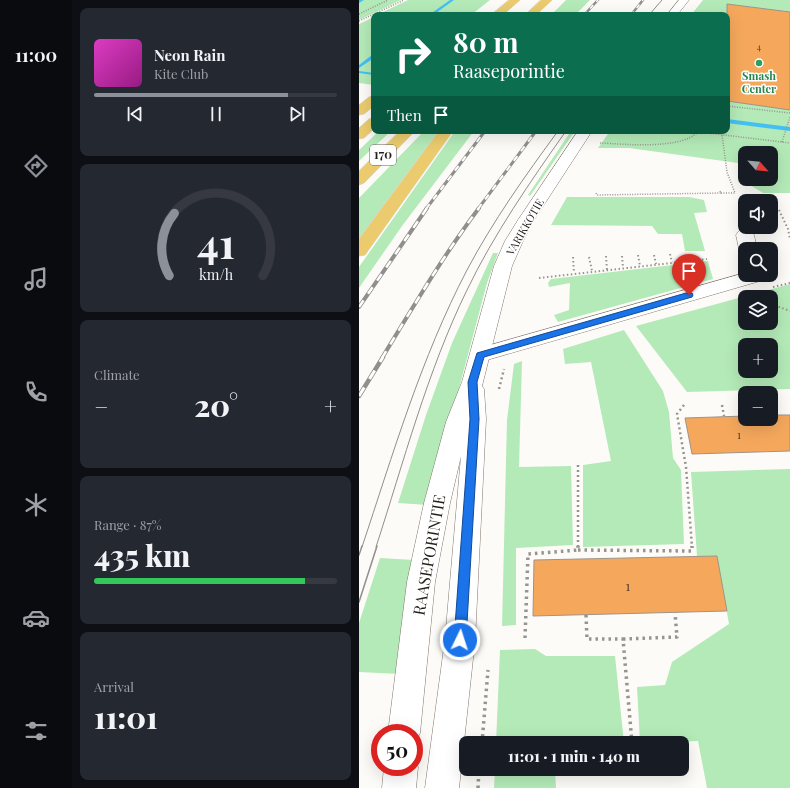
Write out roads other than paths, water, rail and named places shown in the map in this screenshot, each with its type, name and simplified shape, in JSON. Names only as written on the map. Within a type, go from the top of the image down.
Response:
[{"type":"highway","points":[[499,12],[515,0]]},
{"type":"highway","points":[[534,12],[548,0]]},
{"type":"highway","points":[[539,12],[548,0]]},
{"type":"highway","points":[[359,111],[371,102]]},
{"type":"highway","name":"170","points":[[359,135],[371,125]]},
{"type":"highway","name":"170","points":[[359,180],[405,134]]},
{"type":"highway","points":[[359,251],[444,134]]},
{"type":"main road","points":[[674,12],[684,0]]},
{"type":"main road","name":"VARIKKOTIE","points":[[480,355],[503,266],[514,241],[590,137]]},
{"type":"main road","points":[[480,355],[738,281]]},
{"type":"main road","name":"RAASEPORINTIE","points":[[406,724],[421,582],[437,503],[457,422],[473,382],[480,355]]},
{"type":"main road","name":"RAASEPORINTIE","points":[[442,788],[460,640],[475,419],[473,382]]},
{"type":"main road","points":[[399,788],[400,776]]},
{"type":"waterway","points":[[435,12],[452,0]]},
{"type":"waterway","points":[[359,67],[371,58]]},
{"type":"waterway","points":[[359,72],[371,74]]},
{"type":"waterway","points":[[730,121],[790,129]]},
{"type":"tram line","points":[[652,12],[662,0]]},
{"type":"tram line","points":[[362,547],[409,407],[451,303],[467,270],[499,216],[556,134]]},
{"type":"tram line","points":[[376,547],[428,385],[467,290],[501,229],[526,189],[564,134]]},
{"type":"tram line","points":[[359,555],[362,546]]},
{"type":"tram line","points":[[359,602],[377,546]]},
{"type":"railway","points":[[587,12],[598,0]]},
{"type":"railway","points":[[633,12],[643,0]]},
{"type":"railway","points":[[426,209],[483,134]]},
{"type":"railway","points":[[478,209],[534,134]]},
{"type":"railway","points":[[359,307],[427,208]]},
{"type":"railway","points":[[382,358],[441,263],[479,208]]},
{"type":"railway","points":[[359,396],[383,357]]},
{"type":"place","name":"Smash Center","points":[[759,63]]}]
